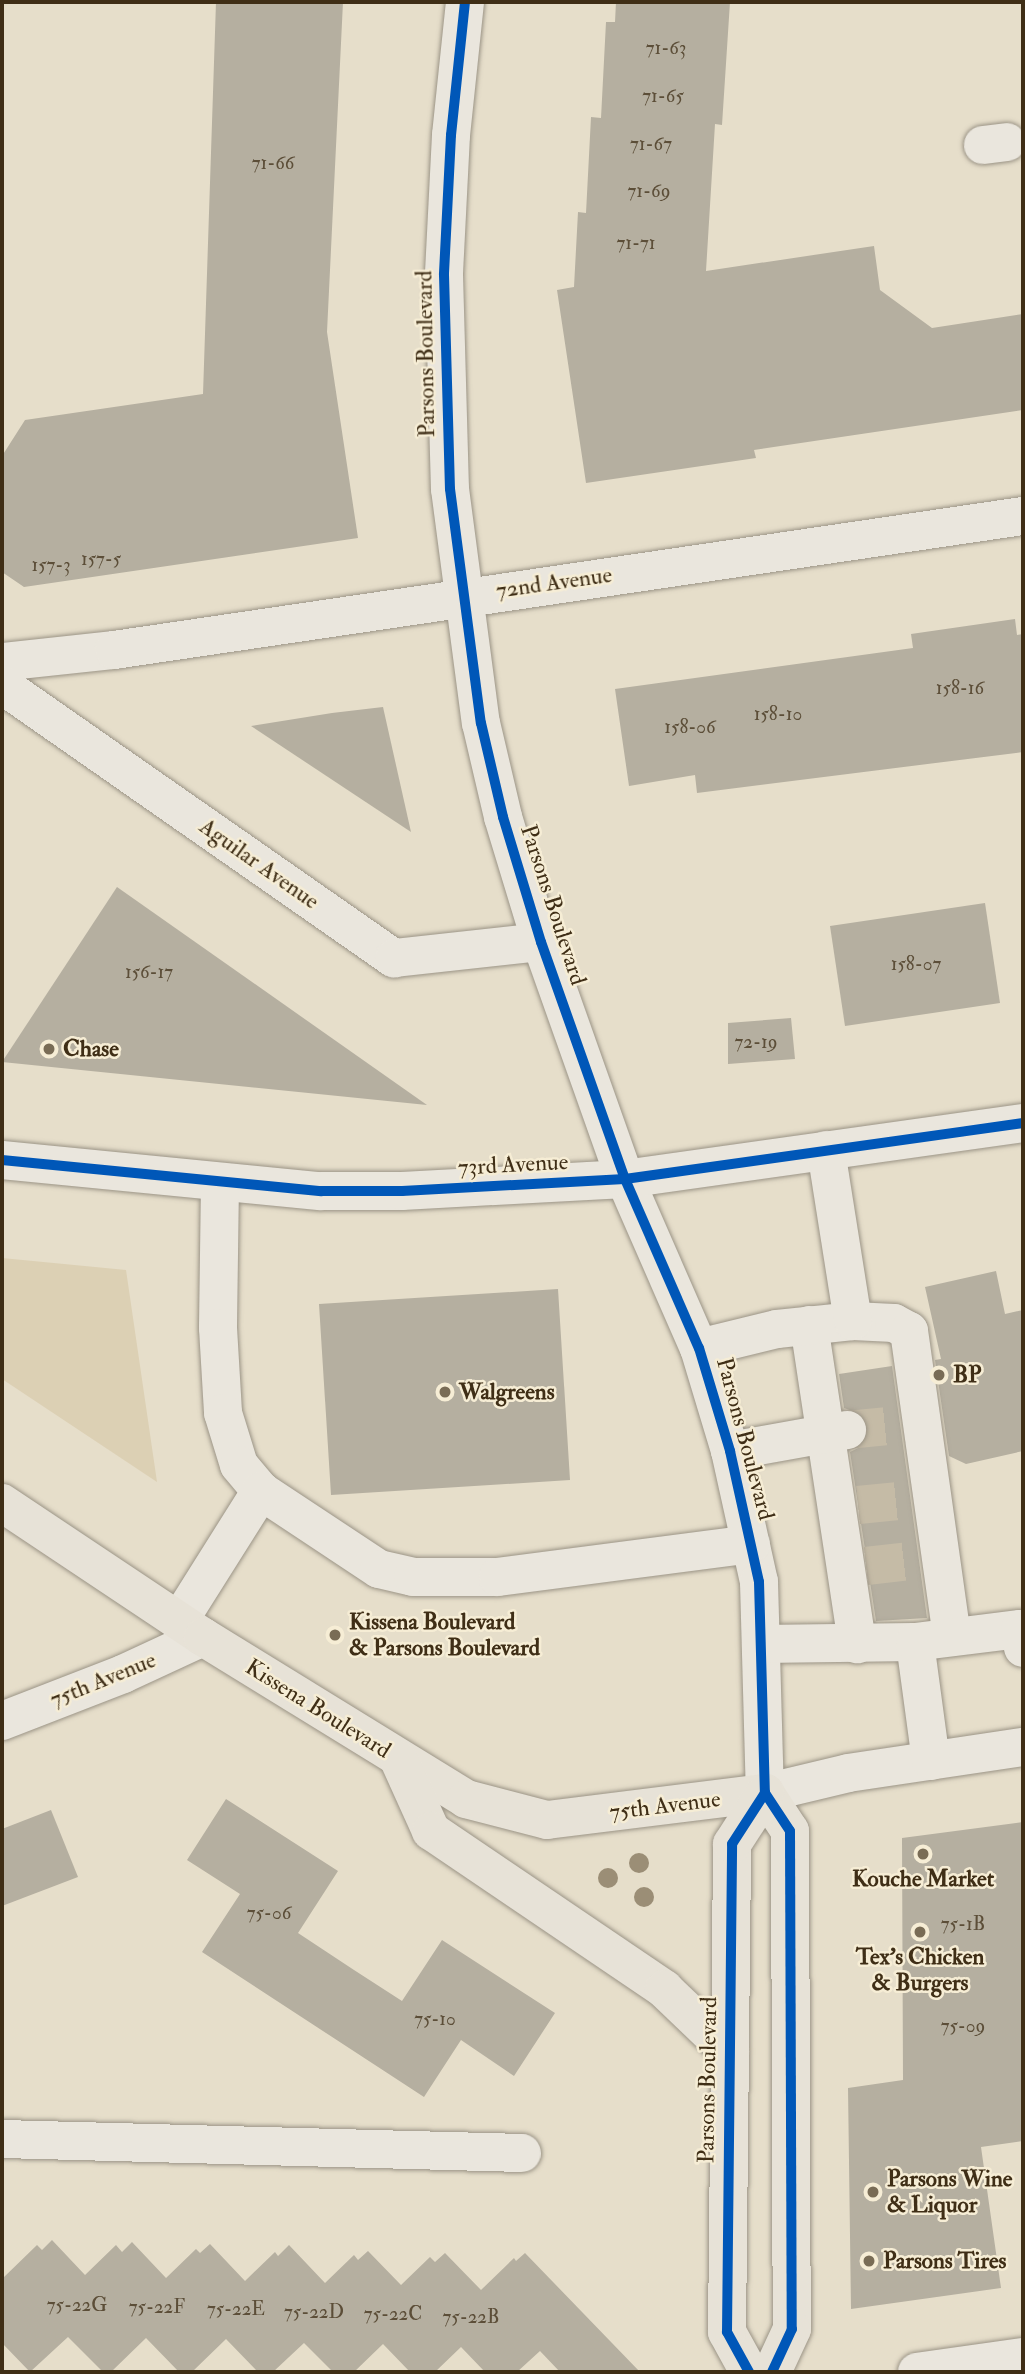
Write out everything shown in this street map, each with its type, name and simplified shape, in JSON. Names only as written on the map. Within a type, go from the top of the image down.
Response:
[{"type":"main road","name":"Kissena Boulevard","points":[[2,1503],[191,1629],[399,1760],[431,1831],[664,1989],[730,2052]]},
{"type":"main road","name":"75th Avenue","points":[[399,1760],[466,1799],[547,1820],[765,1793]]},
{"type":"main road","name":"Parsons Boulevard","points":[[749,2372],[727,2332],[732,1844],[765,1793]]},
{"type":"main road","points":[[765,1793],[790,1831],[792,2329],[772,2372]]},
{"type":"street","name":"Parsons Boulevard","points":[[465,2],[451,135],[444,275],[450,488],[484,736],[503,817],[541,942],[625,1179],[699,1348],[730,1451],[759,1582],[765,1793]]},
{"type":"street","name":"72nd Avenue","points":[[2,662],[114,650],[463,596],[1023,516]]},
{"type":"street","name":"Aguilar Avenue","points":[[2,685],[394,958],[541,942]]},
{"type":"street","name":"73rd Avenue","points":[[2,1160],[321,1191],[402,1191],[625,1179],[1023,1123]]},
{"type":"street","points":[[826,1150],[853,1321]]},
{"type":"street","points":[[220,1183],[218,1328],[223,1413],[239,1465],[261,1491],[379,1569],[414,1577],[498,1577],[751,1544]]},
{"type":"street","points":[[699,1348],[809,1325],[853,1321],[894,1323],[909,1331],[915,1423],[934,1558],[931,1761]]},
{"type":"street","points":[[809,1325],[837,1432],[856,1567],[857,1644]]},
{"type":"street","points":[[730,1451],[837,1432]]},
{"type":"street","points":[[191,1629],[261,1491]]},
{"type":"street","name":"75th Avenue","points":[[2,1721],[123,1674],[191,1629]]},
{"type":"street","points":[[761,1644],[857,1644],[1020,1629],[1023,1648]]},
{"type":"street","name":"75th Avenue","points":[[765,1793],[931,1761],[1023,1747]]},
{"type":"street","points":[[2,2139],[522,2153]]},
{"type":"street","points":[[917,2372],[1023,2357]]},
{"type":"shaded area","points":[[2,1258],[126,1270],[157,1482],[2,1379]]},
{"type":"building","points":[[216,2],[343,2],[327,332],[358,538],[24,587],[2,572],[2,456],[25,420],[203,394]]},
{"type":"building","points":[[616,2],[730,2],[722,125],[715,124],[706,271],[874,246],[880,290],[932,328],[1023,314],[1023,410],[754,450],[756,458],[586,483],[557,290],[574,287],[578,212],[586,213],[591,117],[601,118],[606,22],[615,22]]},
{"type":"building","points":[[1015,619],[1017,635],[1023,634],[1023,752],[697,793],[695,775],[629,786],[615,689],[913,648],[911,634]]},
{"type":"building","points":[[383,707],[411,832],[251,726],[332,713]]},
{"type":"building","points":[[117,887],[427,1105],[2,1062]]},
{"type":"building","points":[[985,903],[1000,1003],[845,1026],[830,926]]},
{"type":"building","points":[[791,1018],[795,1059],[728,1064],[728,1023]]},
{"type":"building","points":[[996,1271],[1005,1314],[1023,1310],[1023,1451],[966,1464],[949,1456],[935,1360],[941,1359],[925,1287]]},
{"type":"building","name":"Walgreens","points":[[558,1289],[570,1480],[331,1495],[319,1304]]},
{"type":"building","points":[[892,1366],[927,1618],[876,1621],[850,1452],[862,1446],[869,1427],[863,1415],[844,1408],[839,1374]]},
{"type":"building","points":[[226,1799],[338,1871],[298,1933],[354,1970],[402,2001],[442,1940],[555,2013],[514,2076],[461,2040],[424,2097],[202,1952],[240,1894],[187,1860]]},
{"type":"building","points":[[51,1810],[78,1877],[2,1906],[2,1829]]},
{"type":"building","points":[[1023,1822],[1023,2141],[981,2147],[1001,2288],[851,2309],[848,2088],[903,2080],[902,1838]]},
{"type":"building","points":[[52,2240],[85,2275],[116,2245],[122,2252],[132,2242],[166,2278],[196,2249],[200,2253],[210,2244],[245,2281],[275,2252],[278,2256],[289,2245],[325,2283],[354,2255],[358,2260],[368,2251],[401,2285],[430,2257],[435,2262],[445,2253],[481,2290],[514,2258],[516,2261],[525,2253],[640,2372],[560,2372],[540,2351],[517,2372],[485,2372],[461,2347],[435,2372],[410,2372],[383,2344],[354,2372],[333,2372],[304,2343],[273,2372],[258,2372],[226,2339],[192,2372],[179,2372],[146,2338],[111,2372],[103,2372],[68,2337],[30,2372],[2,2343],[2,2279],[37,2245],[42,2250]]},
{"type":"tunnel","points":[[847,1430],[908,1424]]},
{"type":"tunnel","points":[[858,1505],[918,1499]]},
{"type":"tunnel","points":[[866,1566],[927,1559]]},
{"type":"cycle path","points":[[465,2],[451,135],[444,275],[450,489],[481,723],[503,817],[541,942],[625,1179],[699,1348],[730,1451],[759,1582],[765,1793],[790,1831],[792,2329],[772,2372]]},
{"type":"cycle path","points":[[2,1160],[321,1191],[402,1191],[625,1179],[1023,1123]]},
{"type":"cycle path","points":[[749,2372],[727,2332],[732,1844],[765,1793]]},
{"type":"place","name":"Chase","points":[[49,1049]]},
{"type":"place","name":"BP","points":[[939,1375]]},
{"type":"place","name":"Walgreens","points":[[445,1392]]},
{"type":"place","name":"Kissena Boulevard & Parsons Boulevard","points":[[335,1635]]},
{"type":"place","name":"Kouche Market","points":[[923,1854]]},
{"type":"place","name":"Tex's Chicken & Burgers","points":[[920,1932]]},
{"type":"place","name":"Parsons Wine & Liquor","points":[[873,2192]]},
{"type":"place","name":"Parsons Tires","points":[[869,2261]]}]
